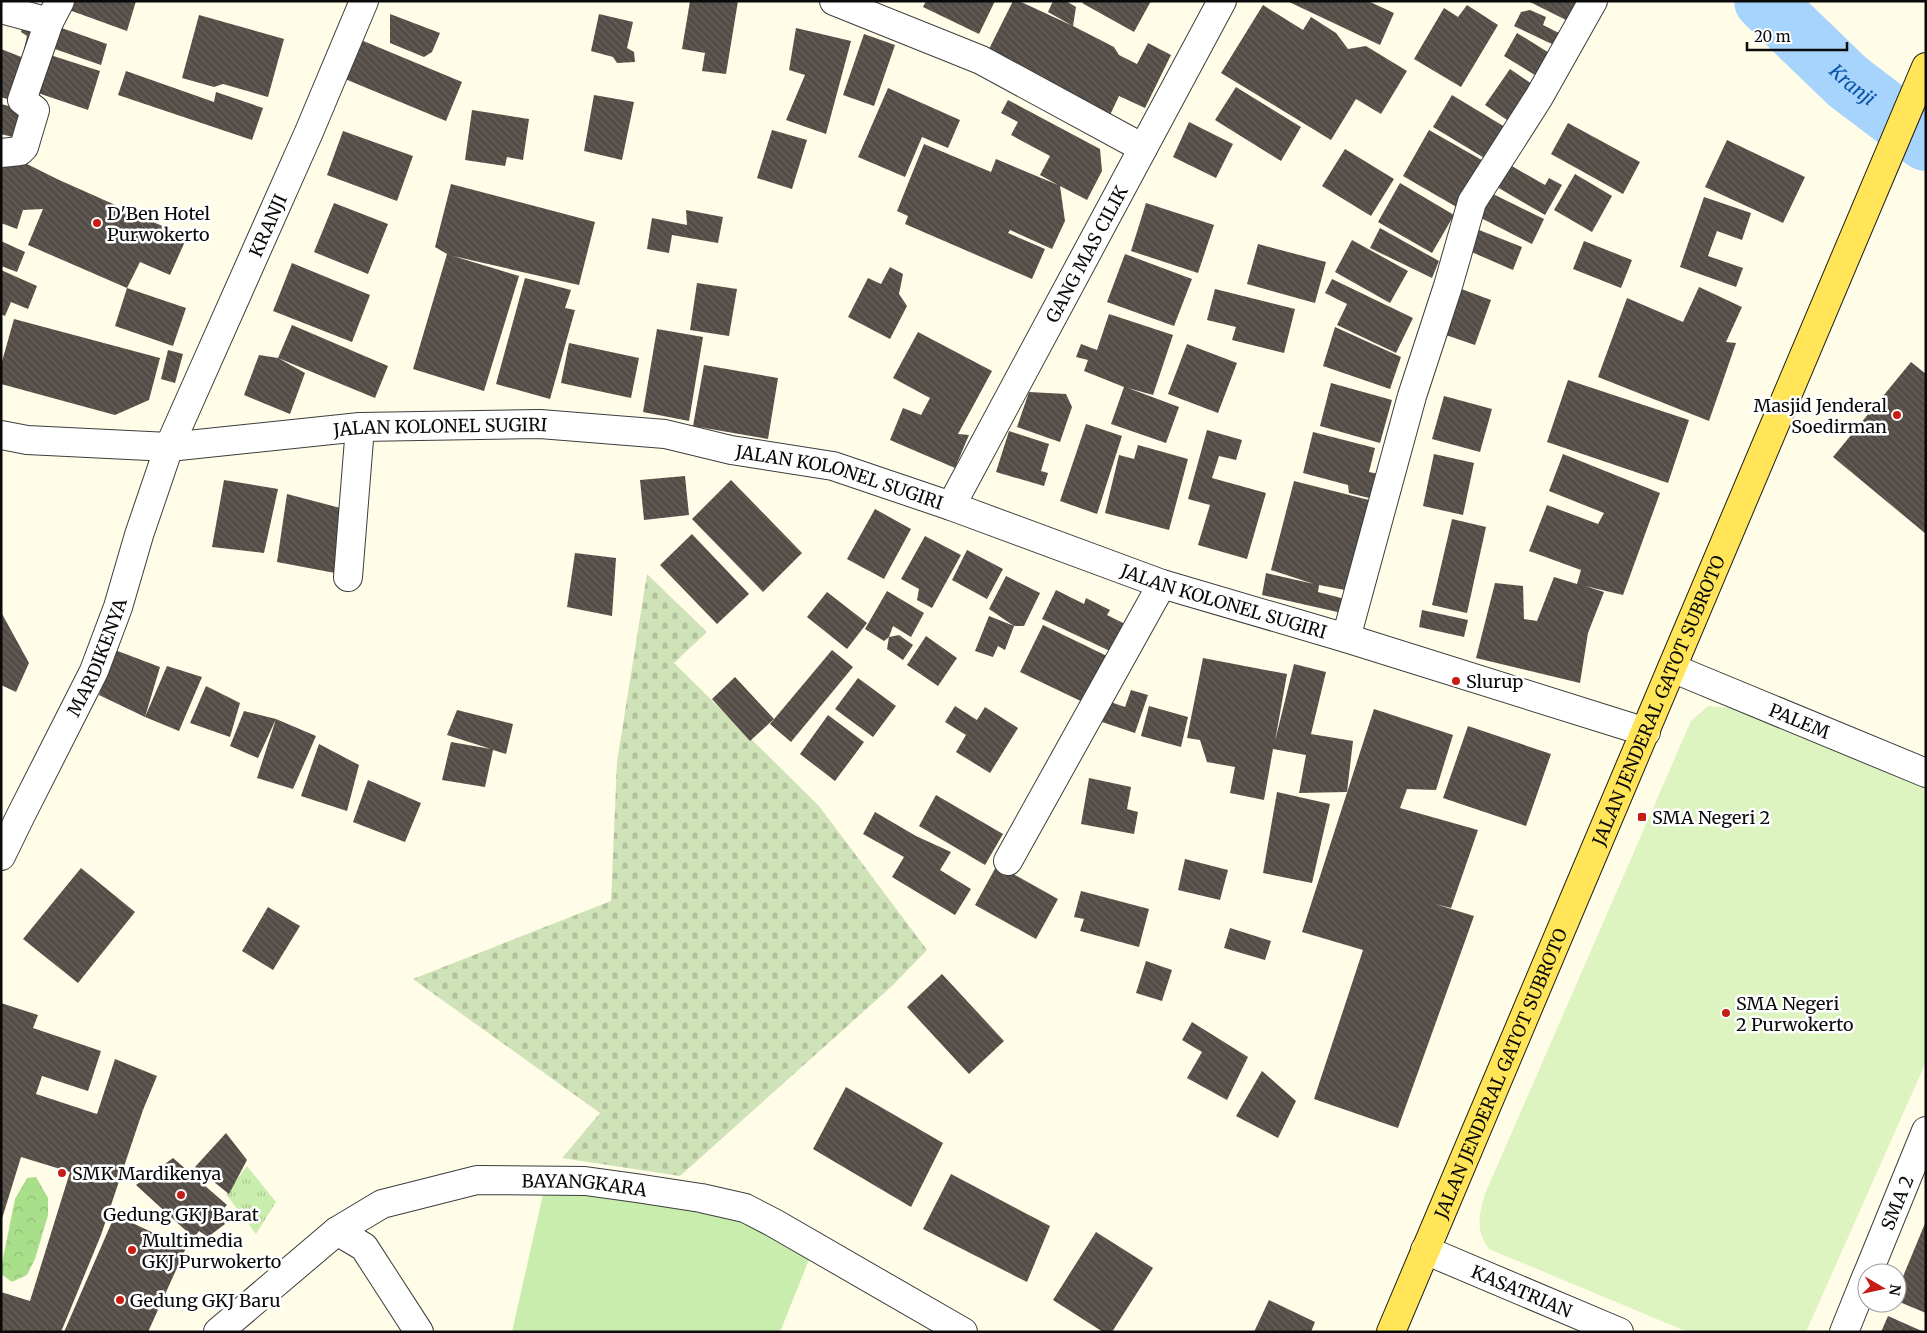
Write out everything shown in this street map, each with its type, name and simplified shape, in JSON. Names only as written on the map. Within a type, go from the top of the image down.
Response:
[{"type":"main road","name":"JALAN JENDERAL GATOT SUBROTO","points":[[1391,1332],[1926,67]]},
{"type":"street","name":"KRANJI","points":[[169,447],[364,1]]},
{"type":"street","points":[[834,1],[981,60],[1143,148]]},
{"type":"street","name":"GANG MAS CILIK","points":[[951,506],[1222,1]]},
{"type":"street","points":[[1346,638],[1412,396],[1448,286],[1472,202],[1539,98],[1593,1]]},
{"type":"street","points":[[1,9],[54,11],[22,100],[35,110],[24,147],[20,150],[1,153]]},
{"type":"street","name":"JALAN KOLONEL SUGIRI","points":[[1,435],[27,440],[169,447],[360,427],[540,424],[665,434],[731,450],[833,466],[951,506],[1162,584],[1346,638],[1646,732]]},
{"type":"street","points":[[348,577],[360,427]]},
{"type":"street","name":"MARDIKENYA","points":[[1,856],[94,671],[118,606],[139,535],[169,447]]},
{"type":"street","points":[[1008,860],[1162,584]]},
{"type":"street","name":"PALEM","points":[[1672,668],[1926,773]]},
{"type":"street","name":"SMA 2","points":[[1872,1263],[1926,1131]]},
{"type":"street","name":"BAYANGKARA","points":[[218,1332],[337,1231],[382,1204],[477,1180],[585,1181],[701,1198],[746,1208],[963,1332]]},
{"type":"street","points":[[337,1231],[364,1247],[419,1332]]},
{"type":"street","name":"KASATRIAN","points":[[1425,1250],[1619,1332]]},
{"type":"street","name":"SMA 2","points":[[1844,1332],[1857,1301]]},
{"type":"green space","points":[[647,574],[707,632],[674,663],[819,806],[927,950],[892,986],[680,1176],[562,1158],[600,1113],[413,979],[611,901],[617,762]]},
{"type":"green space","name":"SMA Negeri 2 Purwokerto","points":[[1708,706],[1731,708],[1762,719],[1926,788],[1926,1062],[1806,1332],[1688,1332],[1489,1249],[1480,1229],[1480,1216],[1485,1194],[1691,721]]},
{"type":"green space","points":[[247,1166],[276,1202],[256,1234],[226,1194]]},
{"type":"green space","points":[[36,1177],[48,1198],[48,1215],[35,1259],[27,1275],[12,1282],[1,1274],[1,1268],[15,1199],[27,1178]]},
{"type":"green space","points":[[546,1181],[794,1227],[812,1252],[780,1332],[512,1332]]},
{"type":"building","points":[[73,1],[136,1],[127,31],[69,10]]},
{"type":"building","points":[[690,1],[738,1],[726,74],[702,71],[705,53],[682,49]]},
{"type":"building","points":[[926,1],[995,1],[979,34],[923,7]]},
{"type":"building","points":[[1013,1],[1019,1],[1073,26],[1114,47],[1119,55],[1137,64],[1148,43],[1171,55],[1145,108],[1119,96],[1110,115],[987,53]]},
{"type":"building","points":[[1053,1],[1066,1],[1076,7],[1073,26],[1048,12]]},
{"type":"building","points":[[1084,1],[1151,1],[1134,32],[1082,3]]},
{"type":"building","points":[[1287,1],[1368,1],[1394,13],[1380,45]]},
{"type":"building","points":[[1528,1],[1580,1],[1570,22]]},
{"type":"building","points":[[1263,5],[1303,30],[1311,17],[1336,33],[1348,49],[1366,46],[1407,71],[1381,114],[1356,99],[1331,140],[1221,73]]},
{"type":"building","points":[[1467,5],[1498,25],[1461,87],[1414,59],[1444,8],[1458,17]]},
{"type":"building","points":[[1530,10],[1546,17],[1543,25],[1561,34],[1556,46],[1514,26],[1521,12]]},
{"type":"building","points":[[390,14],[440,33],[432,52],[424,57],[390,43]]},
{"type":"building","points":[[599,14],[633,22],[627,48],[634,52],[635,62],[617,63],[613,57],[591,51]]},
{"type":"building","points":[[199,15],[284,39],[268,97],[223,84],[214,87],[182,78]]},
{"type":"building","points":[[24,22],[43,25],[38,52],[24,49],[27,36],[21,32]]},
{"type":"building","points":[[56,26],[107,44],[101,65],[49,47]]},
{"type":"building","points":[[796,28],[851,41],[826,134],[786,120],[805,75],[789,70]]},
{"type":"building","points":[[1517,33],[1551,54],[1538,77],[1504,56]]},
{"type":"building","points":[[864,34],[895,45],[874,106],[843,95]]},
{"type":"building","points":[[361,40],[462,82],[446,121],[345,79]]},
{"type":"building","points":[[1,49],[29,60],[13,101],[1,97]]},
{"type":"building","points":[[44,53],[100,71],[88,110],[32,91]]},
{"type":"building","points":[[1510,69],[1532,84],[1507,120],[1485,105]]},
{"type":"building","points":[[126,71],[214,102],[216,92],[263,108],[252,140],[118,95]]},
{"type":"building","points":[[1236,87],[1301,127],[1281,161],[1215,120]]},
{"type":"building","points":[[888,88],[960,120],[948,148],[922,137],[905,177],[858,157]]},
{"type":"building","points":[[594,95],[634,102],[622,160],[584,151]]},
{"type":"building","points":[[1452,95],[1505,127],[1486,159],[1433,127]]},
{"type":"building","points":[[1008,100],[1100,149],[1102,171],[1087,200],[1060,186],[1065,221],[1052,249],[1010,230],[1008,233],[1045,249],[1032,279],[905,224],[908,216],[897,211],[924,144],[991,172],[996,159],[1058,185],[1040,175],[1050,156],[1011,135],[1018,122],[1001,113]]},
{"type":"building","points":[[1,104],[32,112],[24,140],[1,134]]},
{"type":"building","points":[[472,110],[529,119],[523,160],[507,157],[505,166],[465,160]]},
{"type":"building","points":[[1189,122],[1233,144],[1216,178],[1173,157]]},
{"type":"building","points":[[1568,123],[1640,162],[1623,194],[1551,154]]},
{"type":"building","points":[[772,130],[807,140],[792,189],[757,178]]},
{"type":"building","points":[[1429,130],[1487,163],[1460,209],[1403,176]]},
{"type":"building","points":[[343,131],[413,156],[397,201],[327,175]]},
{"type":"building","points":[[1727,140],[1805,177],[1783,223],[1705,187]]},
{"type":"building","points":[[1345,149],[1394,179],[1371,216],[1322,186]]},
{"type":"building","name":"D'Ben Hotel Purwokerto","points":[[5,153],[57,179],[187,237],[170,275],[140,262],[127,288],[28,245],[43,209],[23,210],[17,229],[1,223],[1,162]]},
{"type":"building","points":[[1510,165],[1545,185],[1549,178],[1562,185],[1545,215],[1497,187]]},
{"type":"building","points":[[1575,174],[1612,196],[1592,232],[1554,210]]},
{"type":"building","points":[[1400,183],[1454,215],[1432,253],[1378,222]]},
{"type":"building","points":[[451,184],[595,222],[579,285],[453,256],[519,276],[484,391],[413,369],[447,254],[435,247]]},
{"type":"building","points":[[1491,193],[1544,219],[1532,244],[1479,217]]},
{"type":"building","points":[[1704,197],[1751,213],[1742,240],[1717,231],[1708,256],[1743,268],[1736,287],[1680,267]]},
{"type":"building","points":[[334,203],[388,224],[368,274],[314,252]]},
{"type":"building","points":[[1146,203],[1214,225],[1198,273],[1131,251]]},
{"type":"building","points":[[686,210],[723,217],[718,243],[672,235],[669,253],[647,249],[652,218],[687,225]]},
{"type":"building","points":[[1469,226],[1522,247],[1513,270],[1460,247]]},
{"type":"building","points":[[1380,228],[1439,261],[1432,278],[1370,248]]},
{"type":"building","points":[[1352,240],[1408,271],[1390,303],[1335,272]]},
{"type":"building","points":[[1,241],[25,252],[17,272],[1,266]]},
{"type":"building","points":[[1584,241],[1632,260],[1621,288],[1573,269]]},
{"type":"building","points":[[1258,244],[1326,262],[1315,303],[1247,284]]},
{"type":"building","points":[[1125,254],[1192,279],[1174,326],[1107,302]]},
{"type":"building","points":[[292,263],[370,295],[352,342],[273,311]]},
{"type":"building","points":[[890,267],[903,274],[899,294],[907,306],[890,339],[848,317],[868,278],[881,284]]},
{"type":"building","points":[[1,270],[37,286],[28,309],[11,302],[5,316],[1,314]]},
{"type":"building","points":[[525,278],[571,290],[565,308],[575,310],[550,399],[496,384]]},
{"type":"building","points":[[1332,279],[1413,318],[1396,353],[1337,325],[1347,304],[1325,293]]},
{"type":"building","points":[[697,283],[737,289],[729,336],[690,330]]},
{"type":"building","points":[[1456,287],[1491,300],[1475,345],[1440,333]]},
{"type":"building","points":[[1699,287],[1742,307],[1726,342],[1736,343],[1709,421],[1598,377],[1627,298],[1683,322]]},
{"type":"building","points":[[127,288],[186,308],[173,346],[115,326]]},
{"type":"building","points":[[1215,289],[1295,309],[1284,353],[1232,340],[1236,327],[1207,320]]},
{"type":"building","points":[[1109,314],[1173,335],[1153,395],[1128,388],[1179,407],[1166,443],[1111,424],[1124,387],[1084,371],[1088,360],[1076,357],[1081,344],[1097,350]]},
{"type":"building","points":[[14,319],[160,358],[149,400],[115,415],[1,384],[1,365]]},
{"type":"building","points":[[292,325],[388,366],[375,398],[278,358]]},
{"type":"building","points":[[1335,327],[1401,357],[1390,389],[1323,366]]},
{"type":"building","points":[[657,329],[703,337],[689,421],[643,412]]},
{"type":"building","points":[[918,332],[992,371],[958,434],[969,435],[955,468],[890,440],[903,408],[921,415],[930,398],[893,378]]},
{"type":"building","points":[[569,343],[639,358],[631,398],[561,383]]},
{"type":"building","points":[[1187,344],[1237,363],[1218,413],[1168,394]]},
{"type":"building","points":[[168,350],[183,354],[175,383],[161,379]]},
{"type":"building","points":[[259,355],[278,358],[305,373],[290,414],[244,395]]},
{"type":"building","name":"Masjid Jenderal Soedirman","points":[[1911,362],[1926,374],[1926,534],[1833,457]]},
{"type":"building","points":[[704,365],[778,378],[768,439],[693,426]]},
{"type":"building","points":[[1568,380],[1689,420],[1668,483],[1547,442]]},
{"type":"building","points":[[1331,383],[1392,400],[1380,443],[1320,426]]},
{"type":"building","points":[[1029,392],[1066,394],[1072,407],[1060,442],[1017,427]]},
{"type":"building","points":[[1444,396],[1492,409],[1480,452],[1432,439]]},
{"type":"building","points":[[1086,424],[1122,436],[1097,514],[1060,501]]},
{"type":"building","points":[[1207,430],[1242,440],[1236,460],[1219,456],[1212,478],[1266,493],[1247,559],[1198,545],[1210,505],[1188,499]]},
{"type":"building","points":[[1009,431],[1049,444],[1041,471],[1048,473],[1044,486],[996,472]]},
{"type":"building","points":[[1313,432],[1375,448],[1369,472],[1379,474],[1373,499],[1349,493],[1348,485],[1303,473]]},
{"type":"building","points":[[1138,445],[1188,459],[1169,530],[1105,513],[1119,455],[1134,459]]},
{"type":"building","points":[[1434,454],[1474,463],[1463,515],[1423,506]]},
{"type":"building","points":[[1563,454],[1660,493],[1623,595],[1585,586],[1604,592],[1588,633],[1580,683],[1476,658],[1495,583],[1523,586],[1524,619],[1537,621],[1554,577],[1577,584],[1581,570],[1529,551],[1547,505],[1598,524],[1604,513],[1549,491]]},
{"type":"building","points":[[685,476],[689,515],[644,520],[640,480]]},
{"type":"building","points":[[224,480],[278,489],[264,553],[212,547]]},
{"type":"building","points":[[731,480],[802,553],[763,592],[692,519]]},
{"type":"building","points":[[1294,481],[1369,500],[1345,590],[1319,585],[1318,592],[1345,599],[1342,613],[1262,595],[1266,573],[1314,584],[1271,570]]},
{"type":"building","points":[[287,494],[348,510],[335,573],[277,562]]},
{"type":"building","points":[[875,509],[911,529],[884,579],[847,559]]},
{"type":"building","points":[[1452,519],[1486,527],[1467,613],[1432,605]]},
{"type":"building","points":[[692,534],[749,594],[717,624],[660,565]]},
{"type":"building","points":[[925,536],[961,555],[932,608],[917,600],[919,589],[901,579]]},
{"type":"building","points":[[967,550],[1003,569],[987,599],[952,580]]},
{"type":"building","points":[[575,553],[616,558],[612,616],[567,607]]},
{"type":"building","points":[[1006,576],[1040,593],[1024,626],[1014,626],[989,609]]},
{"type":"building","points":[[1056,590],[1084,604],[1086,598],[1110,610],[1107,615],[1125,624],[1112,652],[1042,619]]},
{"type":"building","points":[[887,591],[924,613],[911,637],[893,626],[889,637],[884,641],[865,629]]},
{"type":"building","points":[[827,592],[867,623],[847,649],[807,617]]},
{"type":"building","points":[[1422,610],[1468,620],[1464,637],[1419,627]]},
{"type":"building","points":[[1,612],[29,663],[16,692],[1,685]]},
{"type":"building","points":[[989,616],[1014,626],[1005,650],[998,646],[993,657],[975,651]]},
{"type":"building","points":[[1043,625],[1111,658],[1089,705],[1020,672]]},
{"type":"building","points":[[899,635],[913,645],[903,660],[887,649],[889,637]]},
{"type":"building","points":[[926,636],[957,658],[938,686],[907,665]]},
{"type":"building","points":[[115,650],[160,667],[145,717],[99,695]]},
{"type":"building","points":[[832,650],[853,667],[791,742],[770,724]]},
{"type":"building","points":[[1203,658],[1287,674],[1275,741],[1294,664],[1326,672],[1311,734],[1353,741],[1347,792],[1299,793],[1306,755],[1273,749],[1264,800],[1230,793],[1235,767],[1207,762],[1200,740],[1187,738]]},
{"type":"building","points":[[167,666],[202,677],[179,731],[145,717]]},
{"type":"building","points":[[735,677],[774,719],[750,741],[712,699]]},
{"type":"building","points":[[858,678],[896,706],[873,737],[835,709]]},
{"type":"building","points":[[206,686],[240,703],[230,737],[190,723]]},
{"type":"building","points":[[1131,690],[1148,695],[1135,733],[1096,720],[1102,699],[1125,707]]},
{"type":"building","points":[[955,706],[977,720],[985,707],[1018,728],[990,773],[956,752],[966,735],[945,722]]},
{"type":"building","points":[[1149,706],[1188,717],[1181,747],[1141,736]]},
{"type":"building","points":[[1374,709],[1453,735],[1436,790],[1407,789],[1400,808],[1478,830],[1451,908],[1435,904],[1474,916],[1398,1128],[1314,1099],[1363,950],[1302,932]]},
{"type":"building","points":[[457,710],[513,724],[506,754],[493,750],[485,787],[442,780],[451,742],[491,749],[447,735]]},
{"type":"building","points":[[244,711],[276,719],[258,758],[230,746]]},
{"type":"building","points":[[828,715],[864,742],[835,781],[800,754]]},
{"type":"building","points":[[276,719],[316,736],[293,789],[257,778]]},
{"type":"building","points":[[1468,726],[1551,754],[1526,826],[1443,798]]},
{"type":"building","points":[[319,744],[359,765],[347,811],[301,796]]},
{"type":"building","points":[[1089,778],[1131,787],[1127,809],[1138,812],[1134,834],[1081,824]]},
{"type":"building","points":[[368,780],[421,803],[405,842],[353,822]]},
{"type":"building","points":[[1277,792],[1330,804],[1312,883],[1263,873]]},
{"type":"building","points":[[936,795],[1003,834],[985,865],[919,826]]},
{"type":"building","points":[[875,812],[916,836],[951,852],[940,870],[971,889],[955,915],[892,877],[904,857],[863,834]]},
{"type":"building","points":[[1185,859],[1228,870],[1220,900],[1178,890]]},
{"type":"building","points":[[997,865],[1058,899],[1036,939],[975,905]]},
{"type":"building","points":[[81,868],[135,912],[78,983],[23,939]]},
{"type":"building","points":[[1081,891],[1149,909],[1139,947],[1080,931],[1084,919],[1074,917]]},
{"type":"building","points":[[268,907],[300,926],[273,970],[242,951]]},
{"type":"building","points":[[1230,928],[1271,941],[1265,960],[1224,948]]},
{"type":"building","points":[[1146,961],[1172,970],[1162,1001],[1136,993]]},
{"type":"building","points":[[942,974],[1004,1041],[969,1074],[907,1007]]},
{"type":"building","name":"SMK Mardikenya","points":[[1,1003],[38,1015],[33,1028],[101,1051],[88,1091],[42,1076],[36,1094],[97,1114],[115,1059],[157,1076],[143,1110],[101,1235],[61,1332],[1,1332],[1,1292],[30,1301],[70,1172],[21,1157],[1,1222]]},
{"type":"building","points":[[1192,1022],[1248,1057],[1227,1100],[1187,1078],[1202,1052],[1182,1040]]},
{"type":"building","points":[[1262,1071],[1296,1101],[1278,1138],[1236,1116]]},
{"type":"building","points":[[846,1087],[943,1143],[911,1207],[813,1149]]},
{"type":"building","points":[[226,1133],[247,1160],[229,1194],[195,1167]]},
{"type":"building","name":"Gedung GKJ Barat","points":[[173,1158],[227,1205],[218,1214],[225,1224],[208,1237],[199,1231],[194,1238],[136,1185]]},
{"type":"building","points":[[951,1174],[1050,1226],[1027,1282],[923,1229]]},
{"type":"building","name":"Gedung GKJ Baru","points":[[115,1215],[186,1248],[148,1332],[64,1332]]},
{"type":"building","points":[[1926,1221],[1926,1313],[1907,1305],[1907,1267]]},
{"type":"building","points":[[1096,1232],[1153,1268],[1112,1332],[1103,1332],[1053,1300]]},
{"type":"building","points":[[1269,1300],[1315,1322],[1311,1332],[1254,1332]]},
{"type":"building","points":[[1888,1316],[1924,1332],[1881,1332]]},
{"type":"waterway","name":"Kranji","points":[[1764,1],[1848,82],[1926,141]]},
{"type":"place","name":"D'Ben Hotel Purwokerto","points":[[97,223]]},
{"type":"place","name":"Masjid Jenderal Soedirman","points":[[1897,415]]},
{"type":"place","name":"Slurup","points":[[1456,681]]},
{"type":"place","name":"SMA Negeri 2","points":[[1642,817]]},
{"type":"place","name":"SMA Negeri 2 Purwokerto","points":[[1726,1013]]},
{"type":"place","name":"SMK Mardikenya","points":[[62,1173]]},
{"type":"place","name":"Gedung GKJ Barat","points":[[181,1195]]},
{"type":"place","name":"Multimedia GKJ Purwokerto","points":[[132,1250]]},
{"type":"place","name":"Gedung GKJ Baru","points":[[120,1300]]}]
